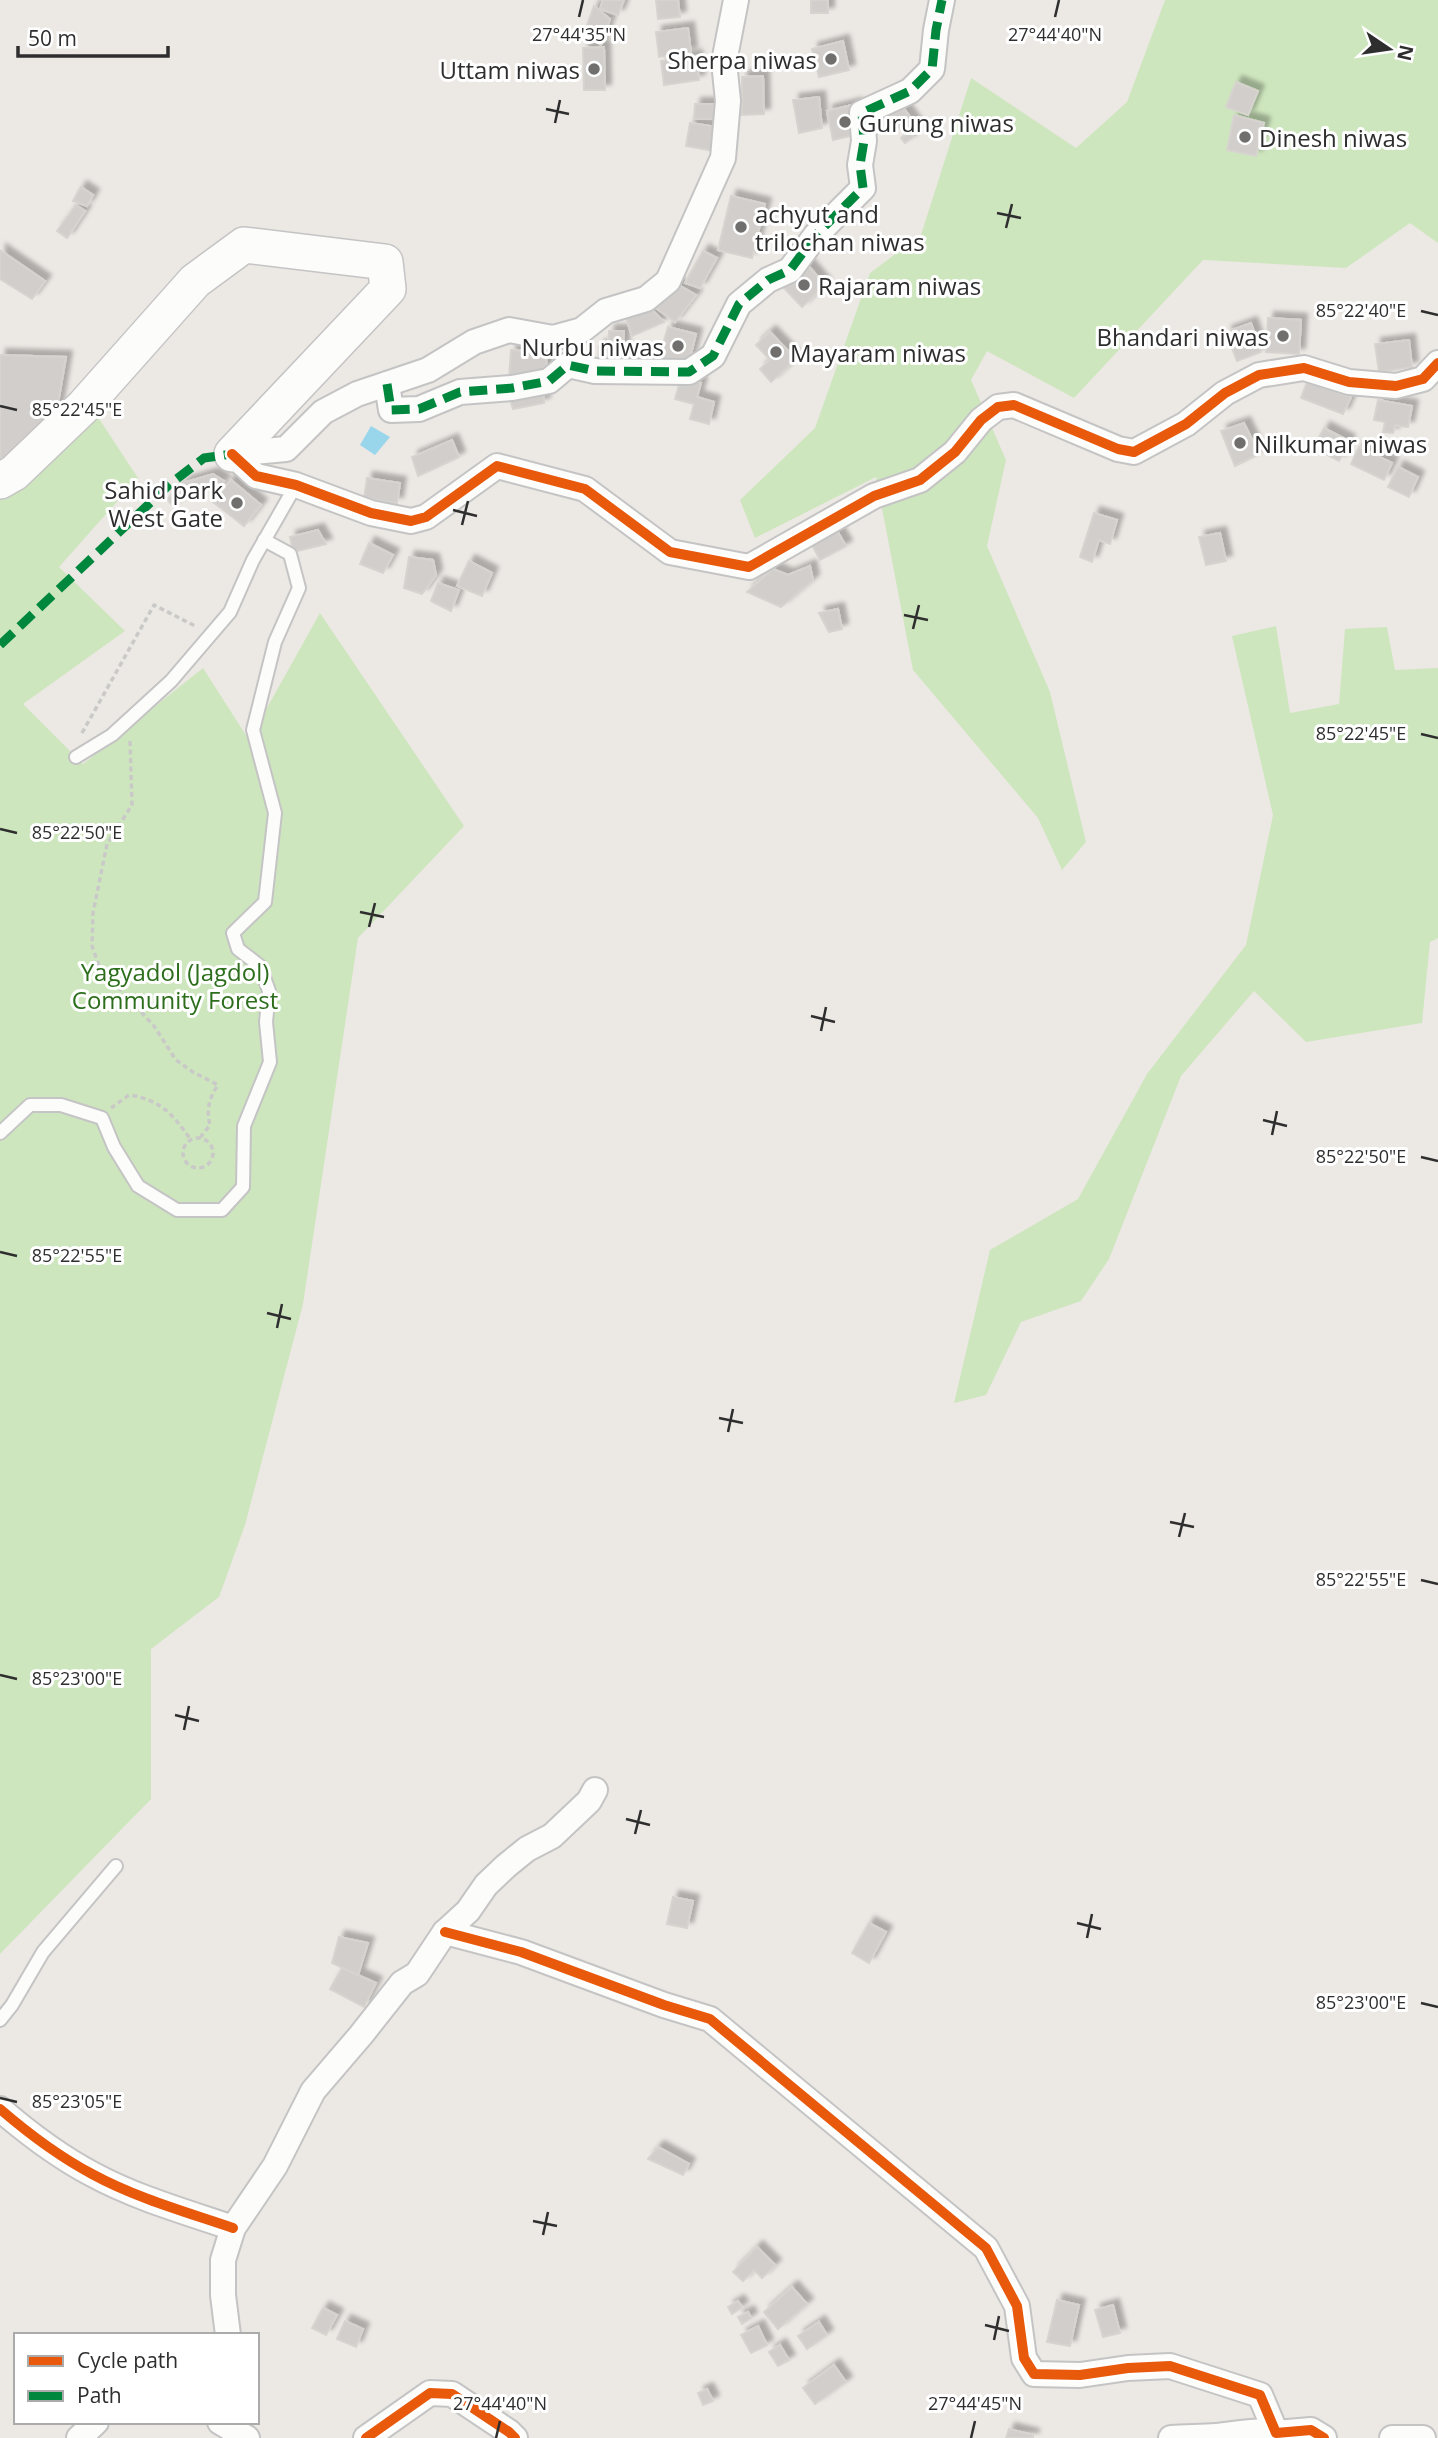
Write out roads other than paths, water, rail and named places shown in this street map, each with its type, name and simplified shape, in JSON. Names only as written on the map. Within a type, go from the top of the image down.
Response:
[{"type":"street","points":[[232,454],[286,449],[323,412],[357,394],[428,370],[474,342],[509,330],[553,338],[582,330],[606,311],[646,299],[668,281],[723,158],[728,101],[724,62],[736,0]]},
{"type":"street","points":[[387,384],[391,410],[419,409],[460,392],[512,388],[549,381],[568,365],[595,372],[689,372],[713,356],[739,304],[768,280],[790,270],[816,235],[863,188],[860,164],[864,141],[862,113],[910,91],[932,69],[942,0]]},
{"type":"street","points":[[0,481],[14,472],[83,407],[195,281],[244,245],[384,262],[388,289],[232,454]]},
{"type":"street","points":[[232,454],[256,476],[296,485],[371,513],[411,521],[426,517],[497,466],[585,489],[670,552],[749,567],[874,496],[920,480],[956,452],[981,420],[998,407],[1014,405],[1118,449],[1135,452],[1186,424],[1226,393],[1259,375],[1304,368],[1349,382],[1396,386],[1423,379],[1438,363]]},
{"type":"street","points":[[228,2333],[223,2295],[223,2260],[233,2228],[275,2166],[320,2080],[361,2035],[401,1983],[417,1974],[429,1952],[446,1931],[468,1911],[486,1885],[527,1849],[552,1836],[589,1801],[596,1790]]},
{"type":"street","points":[[446,1931],[521,1952],[664,2005],[710,2019],[986,2248],[1017,2306],[1024,2358],[1034,2374],[1080,2375],[1128,2368],[1170,2366],[1260,2395],[1279,2436]]},
{"type":"street","points":[[0,2109],[41,2143],[93,2175],[153,2200],[233,2228]]},
{"type":"street","points":[[366,2438],[430,2393],[452,2394],[514,2438]]},
{"type":"street","points":[[79,2438],[94,2424]]},
{"type":"street","points":[[223,2424],[247,2438]]},
{"type":"street","points":[[1171,2438],[1219,2436],[1251,2431],[1279,2436],[1311,2430],[1324,2438]]},
{"type":"street","points":[[1392,2438],[1423,2438]]},
{"type":"lane","points":[[76,757],[112,735],[171,681],[230,612],[264,540],[296,485]]},
{"type":"lane","points":[[0,1133],[30,1105],[61,1105],[102,1118],[114,1147],[138,1186],[177,1210],[222,1210],[243,1187],[244,1126],[270,1062],[266,1022],[269,992],[260,966],[238,949],[233,933],[265,902],[275,813],[253,730],[275,642],[299,588],[289,554],[264,540]]},
{"type":"lane","points":[[0,2020],[12,2005],[43,1952],[116,1866]]},
{"type":"water","points":[[371,426],[390,437],[375,455],[360,445]]},
{"type":"place","name":"Sherpa niwas","points":[[831,59]]},
{"type":"place","name":"Uttam niwas","points":[[594,69]]},
{"type":"place","name":"Gurung niwas","points":[[845,122]]},
{"type":"place","name":"Dinesh niwas","points":[[1245,137]]},
{"type":"place","name":"achyut and trilochan niwas","points":[[741,227]]},
{"type":"place","name":"Rajaram niwas","points":[[804,285]]},
{"type":"place","name":"Bhandari niwas","points":[[1283,336]]},
{"type":"place","name":"Nurbu niwas","points":[[678,346]]},
{"type":"place","name":"Mayaram niwas","points":[[776,352]]},
{"type":"place","name":"Nilkumar niwas","points":[[1240,443]]},
{"type":"place","name":"Sahid park West Gate","points":[[237,503]]},
{"type":"park label","name":"Yagyadol (Jagdol) Community Forest","points":[[175,985]]}]
